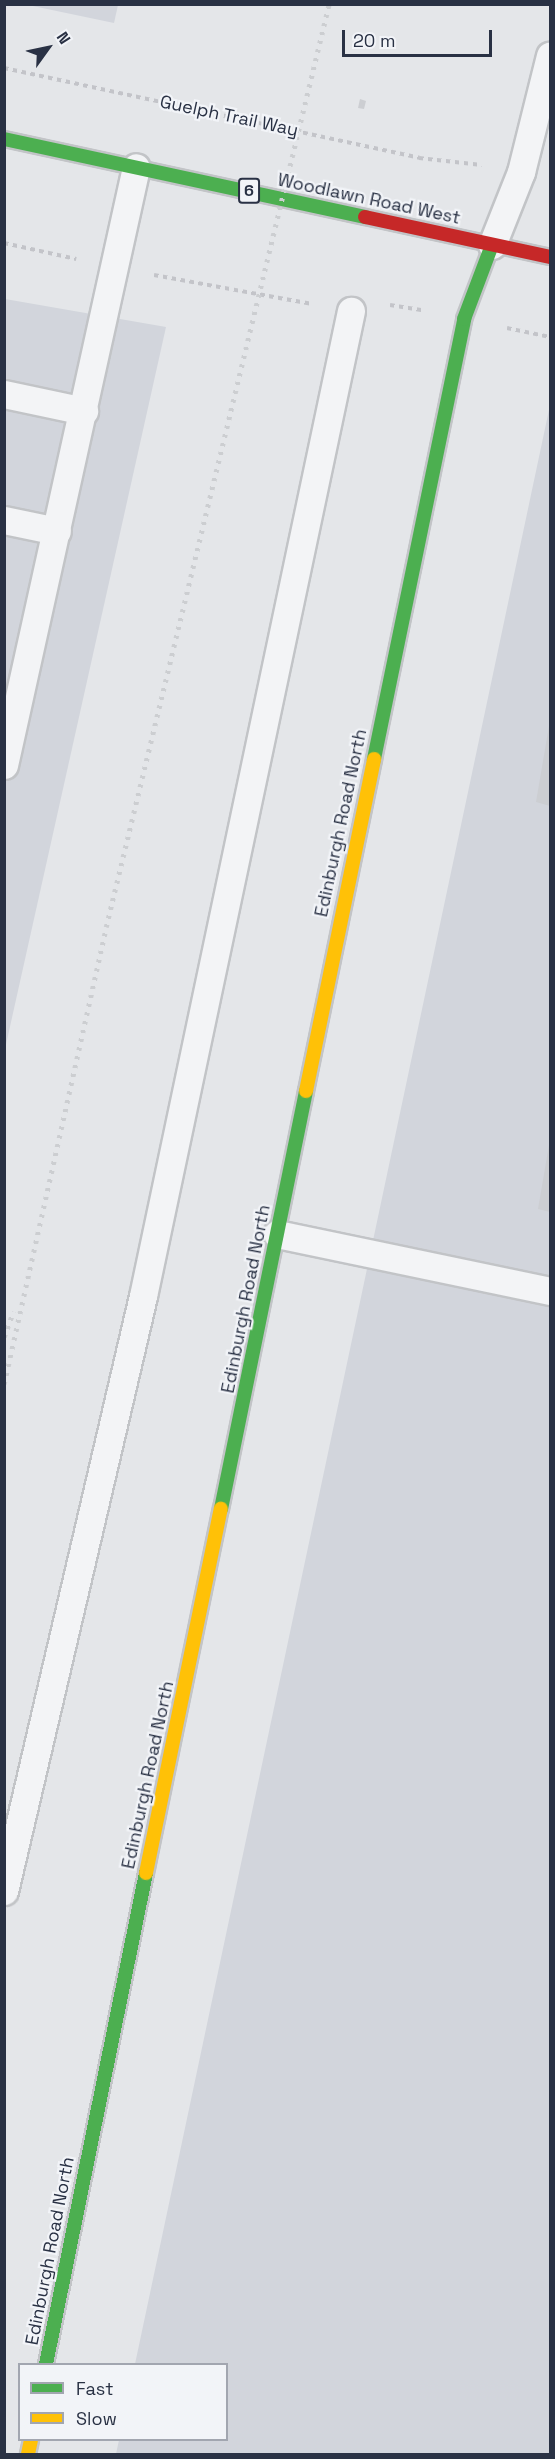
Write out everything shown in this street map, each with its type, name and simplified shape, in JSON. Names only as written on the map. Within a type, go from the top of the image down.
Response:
[{"type":"main road","name":"Woodlawn Road West","points":[[4,139],[550,257]]},
{"type":"main road","name":"Edinburgh Road North","points":[[46,2363],[462,330],[492,244]]},
{"type":"lane","points":[[492,244],[521,172],[550,56]]},
{"type":"lane","points":[[4,765],[84,411],[136,167]]},
{"type":"lane","points":[[4,1891],[143,1296],[351,311]]},
{"type":"lane","points":[[4,394],[84,411]]},
{"type":"lane","points":[[4,520],[57,531]]},
{"type":"lane","points":[[277,1234],[550,1291]]},
{"type":"path","name":"Guelph Trail Way","points":[[4,68],[419,158],[454,159]]},
{"type":"path","points":[[4,243],[115,268],[351,311],[392,304]]},
{"type":"shaded area","points":[[118,4],[114,23],[28,5]]},
{"type":"shaded area","points":[[5,299],[166,327],[5,1049]]},
{"type":"shaded area","points":[[550,405],[550,2454],[116,2454],[119,2441],[228,2441],[228,2363],[135,2363]]},
{"type":"building","points":[[360,99],[366,101],[364,109],[358,108]]},
{"type":"building","points":[[550,726],[550,806],[536,802]]},
{"type":"building","points":[[550,1145],[550,1212],[538,1209]]},
{"type":"railway","points":[[4,1384],[106,927],[329,4]]},
{"type":"railway","points":[[4,1337],[13,1312]]},
{"type":"traffic: fast","points":[[4,139],[365,217]]},
{"type":"traffic: fast","points":[[374,759],[464,319],[492,245]]},
{"type":"traffic: fast","points":[[221,1509],[306,1091]]},
{"type":"traffic: fast","points":[[46,2363],[146,1873]]},
{"type":"traffic: slow","points":[[306,1091],[374,759]]},
{"type":"traffic: slow","points":[[146,1873],[221,1509]]},
{"type":"traffic: slow","points":[[28,2454],[31,2441]]},
{"type":"traffic: jam","points":[[365,217],[550,257]]}]
